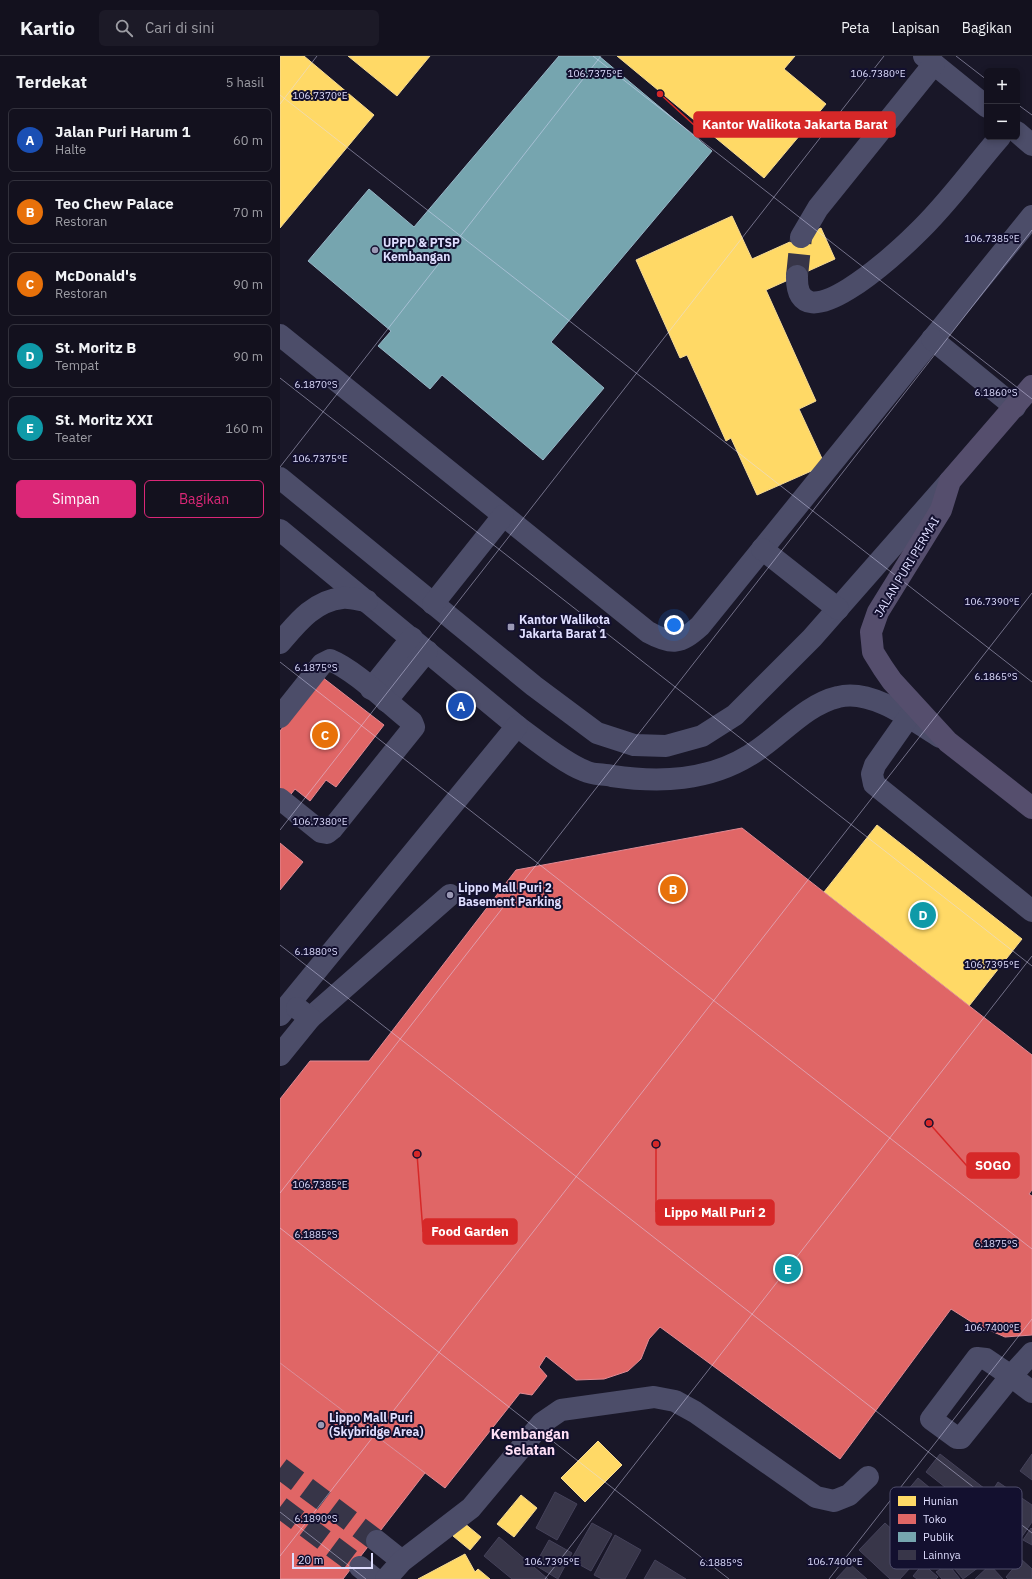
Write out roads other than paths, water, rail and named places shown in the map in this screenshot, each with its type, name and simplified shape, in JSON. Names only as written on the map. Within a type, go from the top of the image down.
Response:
[{"type":"main road","name":"JALAN PURI PERMAI","points":[[1032,386],[950,481],[941,510],[878,612],[871,632],[873,652],[892,681],[948,742],[1032,808]]},
{"type":"street","points":[[801,237],[818,208],[929,60],[984,105]]},
{"type":"street","points":[[1020,135],[1032,145]]},
{"type":"street","points":[[797,276],[797,286],[801,298],[811,303],[825,302],[841,294],[878,267],[917,234],[997,140]]},
{"type":"street","points":[[280,335],[502,516],[648,632],[663,640],[675,642],[688,637],[700,626],[1032,216]]},
{"type":"street","points":[[932,339],[1015,407]]},
{"type":"street","points":[[280,478],[437,599],[534,686],[597,733],[634,745],[666,746],[702,736],[735,715],[812,638],[950,481]]},
{"type":"street","points":[[437,599],[502,516]]},
{"type":"street","points":[[280,530],[517,726],[544,746],[586,772],[657,780],[694,778],[723,769],[750,756],[813,708],[838,697],[857,696],[878,701],[948,742]]},
{"type":"street","points":[[762,549],[838,609]]},
{"type":"street","points":[[280,643],[306,613],[324,603],[343,598],[367,602]]},
{"type":"street","points":[[378,695],[419,645]]},
{"type":"street","points":[[280,716],[322,664],[330,660],[339,664],[412,722],[414,727],[332,830],[327,833],[321,832],[280,799]]},
{"type":"street","points":[[908,718],[875,765],[872,774],[874,784],[1032,911]]},
{"type":"street","points":[[310,1018],[285,1009],[517,726]]},
{"type":"street","points":[[280,1055],[310,1018],[450,895]]},
{"type":"street","points":[[1032,1353],[1011,1376],[1032,1392]]},
{"type":"street","points":[[386,1579],[402,1561],[471,1508],[542,1423],[561,1410],[654,1397],[675,1401],[695,1412],[816,1497],[834,1501],[849,1495],[868,1477]]},
{"type":"street","points":[[377,1541],[402,1561]]},
{"type":"tunnel","points":[[797,276],[801,237]]},
{"type":"tunnel","points":[[280,1468],[377,1541]]},
{"type":"tunnel","points":[[280,1507],[360,1567]]},
{"type":"place","name":"Kantor Walikota Jakarta Barat","points":[[660,94]]},
{"type":"place","name":"UPPD & PTSP Kembangan","points":[[375,250]]},
{"type":"place","name":"Kantor Walikota Jakarta Barat 1","points":[[511,627]]},
{"type":"place","name":"Jalan Puri Harum 1","points":[[461,706]]},
{"type":"place","name":"McDonald's","points":[[325,735]]},
{"type":"place","name":"Teo Chew Palace","points":[[673,889]]},
{"type":"place","name":"Lippo Mall Puri 2 Basement Parking","points":[[450,895]]},
{"type":"place","name":"St. Moritz B","points":[[923,915]]},
{"type":"place","name":"SOGO","points":[[929,1123]]},
{"type":"place","name":"Lippo Mall Puri 2","points":[[656,1144]]},
{"type":"place","name":"Food Garden","points":[[417,1154]]},
{"type":"place","name":"St. Moritz XXI","points":[[788,1269]]},
{"type":"place","name":"Lippo Mall Puri (Skybridge Area)","points":[[321,1425]]},
{"type":"district","name":"Kembangan Selatan","points":[[530,1442]]}]
